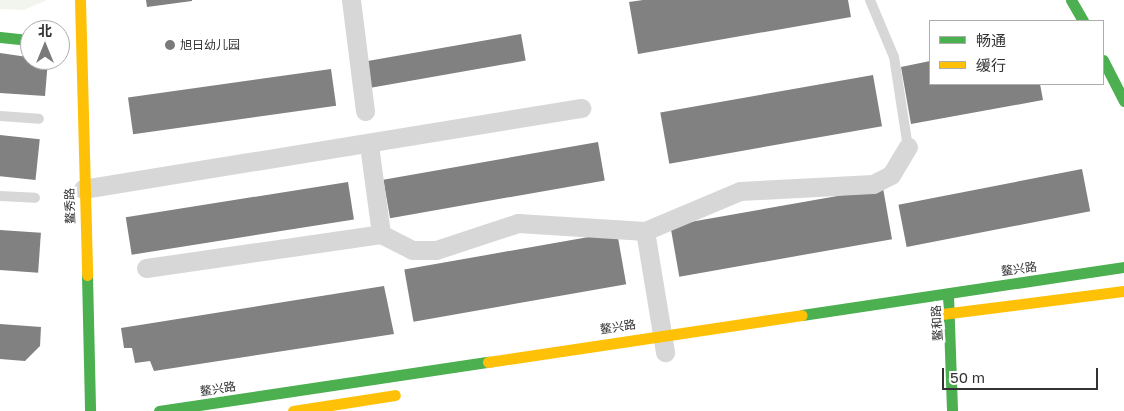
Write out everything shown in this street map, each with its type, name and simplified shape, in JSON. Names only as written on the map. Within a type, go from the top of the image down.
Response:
[{"type":"main road","name":"鳌秀路","points":[[80,0],[74,44],[84,188],[90,411]]},
{"type":"main road","points":[[1072,0],[1082,20]]},
{"type":"main road","points":[[0,37],[20,39]]},
{"type":"main road","points":[[1104,62],[1124,101]]},
{"type":"main road","name":"鳌兴路","points":[[158,411],[665,348],[948,294],[1124,267]]},
{"type":"main road","points":[[932,315],[1086,294],[1124,291]]},
{"type":"main road","name":"鳌和路","points":[[948,294],[952,312],[952,411]]},
{"type":"main road","points":[[293,411],[411,392]]},
{"type":"street","points":[[351,0],[365,111]]},
{"type":"street","points":[[84,188],[369,145],[581,108]]},
{"type":"street","points":[[369,145],[381,234]]},
{"type":"street","points":[[146,268],[381,234],[412,250],[436,250],[518,223],[645,231],[740,191],[873,184],[891,175],[908,148]]},
{"type":"street","points":[[645,231],[665,348]]},
{"type":"lane","points":[[870,0],[894,57],[908,148]]},
{"type":"lane","points":[[0,116],[39,120]]},
{"type":"lane","points":[[0,196],[35,198]]},
{"type":"shaded area","points":[[0,0],[47,0],[24,10],[0,9]]},
{"type":"building","points":[[146,0],[192,0],[192,1],[147,7]]},
{"type":"building","points":[[643,0],[848,0],[851,17],[638,54],[629,2]]},
{"type":"building","points":[[521,34],[526,61],[368,88],[363,62]]},
{"type":"building","points":[[0,53],[20,56],[20,70],[47,70],[45,96],[0,93]]},
{"type":"building","points":[[929,61],[929,85],[1040,85],[1043,100],[911,124],[901,67]]},
{"type":"building","points":[[331,69],[336,106],[133,134],[128,98]]},
{"type":"building","points":[[873,75],[882,126],[669,164],[660,113]]},
{"type":"building","points":[[0,135],[40,139],[35,180],[0,176]]},
{"type":"building","points":[[598,142],[605,180],[390,218],[383,180]]},
{"type":"building","points":[[1082,169],[1090,211],[907,247],[898,205]]},
{"type":"building","points":[[348,182],[354,220],[132,255],[126,217]]},
{"type":"building","points":[[883,188],[892,239],[679,277],[670,226]]},
{"type":"building","points":[[0,230],[41,233],[38,273],[0,270]]},
{"type":"building","points":[[617,232],[626,284],[413,322],[404,270]]},
{"type":"building","points":[[384,286],[394,334],[154,371],[150,361],[135,363],[132,348],[124,348],[121,328]]},
{"type":"building","points":[[0,324],[41,327],[40,346],[25,361],[0,359]]},
{"type":"traffic: fast","points":[[1071,0],[1082,20]]},
{"type":"traffic: fast","points":[[0,37],[20,39]]},
{"type":"traffic: fast","points":[[1104,62],[1124,101]]},
{"type":"traffic: fast","points":[[802,315],[1124,267]]},
{"type":"traffic: fast","points":[[87,275],[90,411]]},
{"type":"traffic: fast","points":[[948,295],[952,411]]},
{"type":"traffic: fast","points":[[159,411],[488,362]]},
{"type":"traffic: slow","points":[[80,0],[87,275]]},
{"type":"traffic: slow","points":[[942,314],[1124,291]]},
{"type":"traffic: slow","points":[[488,362],[802,315]]},
{"type":"traffic: slow","points":[[293,411],[395,395]]},
{"type":"place","name":"旭日幼儿园","points":[[170,45]]}]
